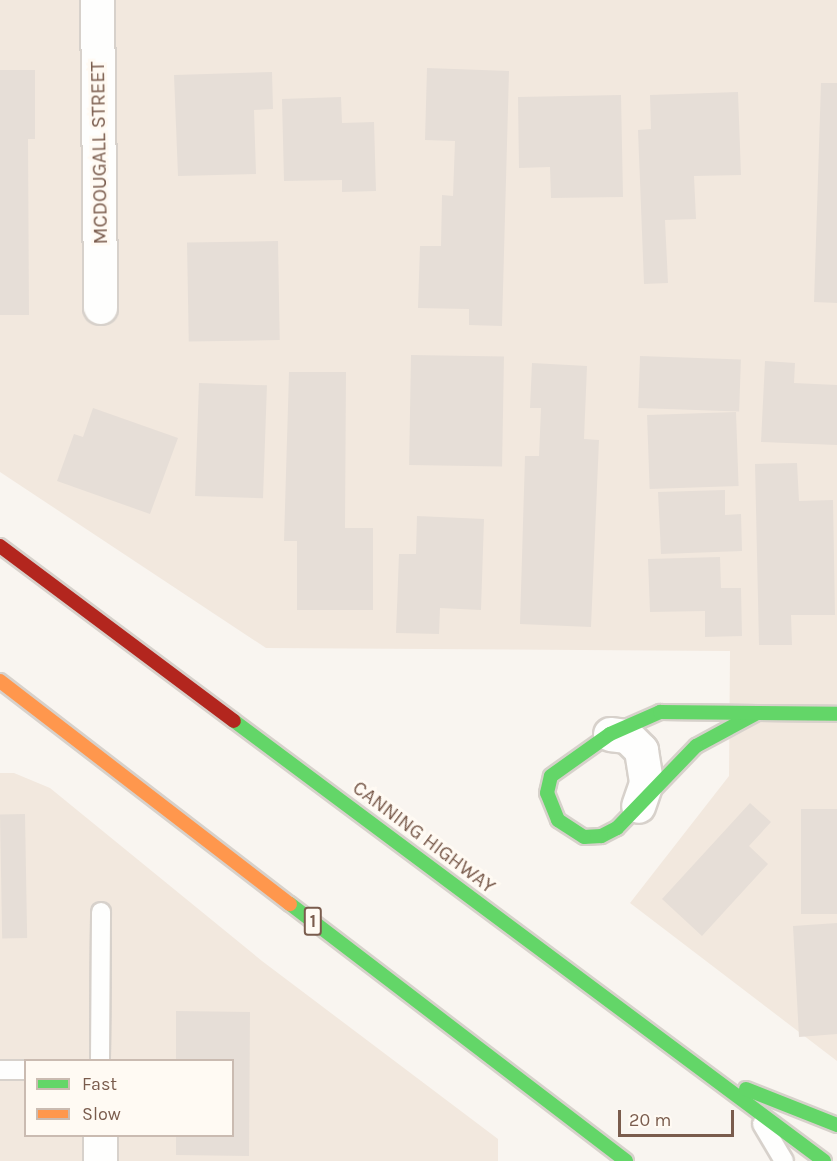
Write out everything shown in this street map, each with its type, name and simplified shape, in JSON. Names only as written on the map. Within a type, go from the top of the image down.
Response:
[{"type":"main road","name":"CANNING HIGHWAY","points":[[0,546],[824,1161]]},
{"type":"main road","name":"1","points":[[0,681],[626,1161]]},
{"type":"main road","points":[[758,713],[696,746],[617,828],[601,836],[584,837],[558,819],[547,793],[551,776],[610,734],[660,712],[758,713],[837,714]]},
{"type":"main road","points":[[709,1074],[837,1125]]},
{"type":"street","name":"MCDOUGALL STREET","points":[[97,0],[100,307]]},
{"type":"street","points":[[610,734],[627,736],[641,750],[646,783],[638,806]]},
{"type":"street","points":[[100,1137],[100,1161]]},
{"type":"lane","points":[[100,1059],[101,912]]},
{"type":"lane","points":[[0,1070],[24,1070]]},
{"type":"lane","points":[[750,1105],[784,1161]]},
{"type":"shaded area","points":[[0,0],[837,0],[837,1061],[630,903],[729,776],[730,651],[266,648],[0,472]]},
{"type":"shaded area","points":[[0,773],[14,773],[50,788],[262,961],[498,1139],[498,1161],[0,1161]]},
{"type":"building","points":[[427,68],[509,71],[502,326],[469,325],[469,309],[418,308],[420,246],[441,246],[442,195],[453,196],[455,141],[425,140]]},
{"type":"building","points":[[0,70],[35,70],[35,139],[28,139],[29,315],[0,315]]},
{"type":"building","points":[[272,72],[273,109],[254,110],[256,174],[178,176],[174,75]]},
{"type":"building","points":[[821,83],[837,83],[837,303],[814,302]]},
{"type":"building","points":[[738,92],[741,175],[694,176],[696,219],[665,220],[668,283],[644,284],[638,130],[651,129],[650,95]]},
{"type":"building","points":[[621,95],[623,197],[551,198],[550,167],[519,168],[518,97]]},
{"type":"building","points":[[341,97],[342,123],[374,122],[376,191],[342,192],[342,180],[284,181],[282,99]]},
{"type":"building","points":[[278,241],[280,340],[189,342],[187,243]]},
{"type":"building","points":[[411,355],[504,357],[502,467],[409,465]]},
{"type":"building","points":[[640,356],[741,360],[739,411],[638,408]]},
{"type":"building","points":[[765,361],[795,363],[794,383],[837,385],[837,445],[761,442]]},
{"type":"building","points":[[532,363],[587,366],[584,439],[599,440],[591,627],[520,624],[525,456],[539,456],[541,408],[530,408]]},
{"type":"building","points":[[289,372],[346,372],[345,528],[373,528],[373,610],[297,610],[297,541],[284,541]]},
{"type":"building","points":[[199,383],[267,385],[263,498],[195,496]]},
{"type":"building","points":[[93,408],[178,438],[150,514],[57,481],[74,434],[83,437]]},
{"type":"building","points":[[736,412],[739,486],[650,489],[647,415]]},
{"type":"building","points":[[797,463],[799,501],[833,500],[835,615],[791,615],[792,645],[759,645],[755,464]]},
{"type":"building","points":[[725,490],[725,515],[741,514],[742,551],[661,554],[658,492]]},
{"type":"building","points":[[417,516],[484,519],[481,610],[440,608],[439,634],[396,633],[399,554],[416,554]]},
{"type":"building","points":[[720,557],[721,588],[741,588],[742,636],[705,637],[705,611],[650,612],[648,559]]},
{"type":"building","points":[[750,803],[771,822],[749,846],[768,864],[702,936],[662,899]]},
{"type":"building","points":[[801,809],[837,809],[837,914],[801,914]]},
{"type":"building","points":[[0,814],[25,814],[27,938],[2,938]]},
{"type":"building","points":[[837,923],[837,1034],[799,1037],[793,926]]},
{"type":"building","points":[[176,1011],[250,1012],[249,1156],[176,1155],[176,1137],[234,1137],[234,1059],[176,1059]]},
{"type":"traffic: fast","points":[[757,713],[696,746],[617,828],[601,836],[584,837],[558,820],[547,793],[551,776],[610,734],[660,712],[837,714]]},
{"type":"traffic: fast","points":[[234,721],[824,1161]]},
{"type":"traffic: fast","points":[[290,904],[626,1161]]},
{"type":"traffic: fast","points":[[746,1089],[837,1125]]},
{"type":"traffic: slow","points":[[0,681],[290,904]]},
{"type":"traffic: jam","points":[[0,546],[234,721]]}]
